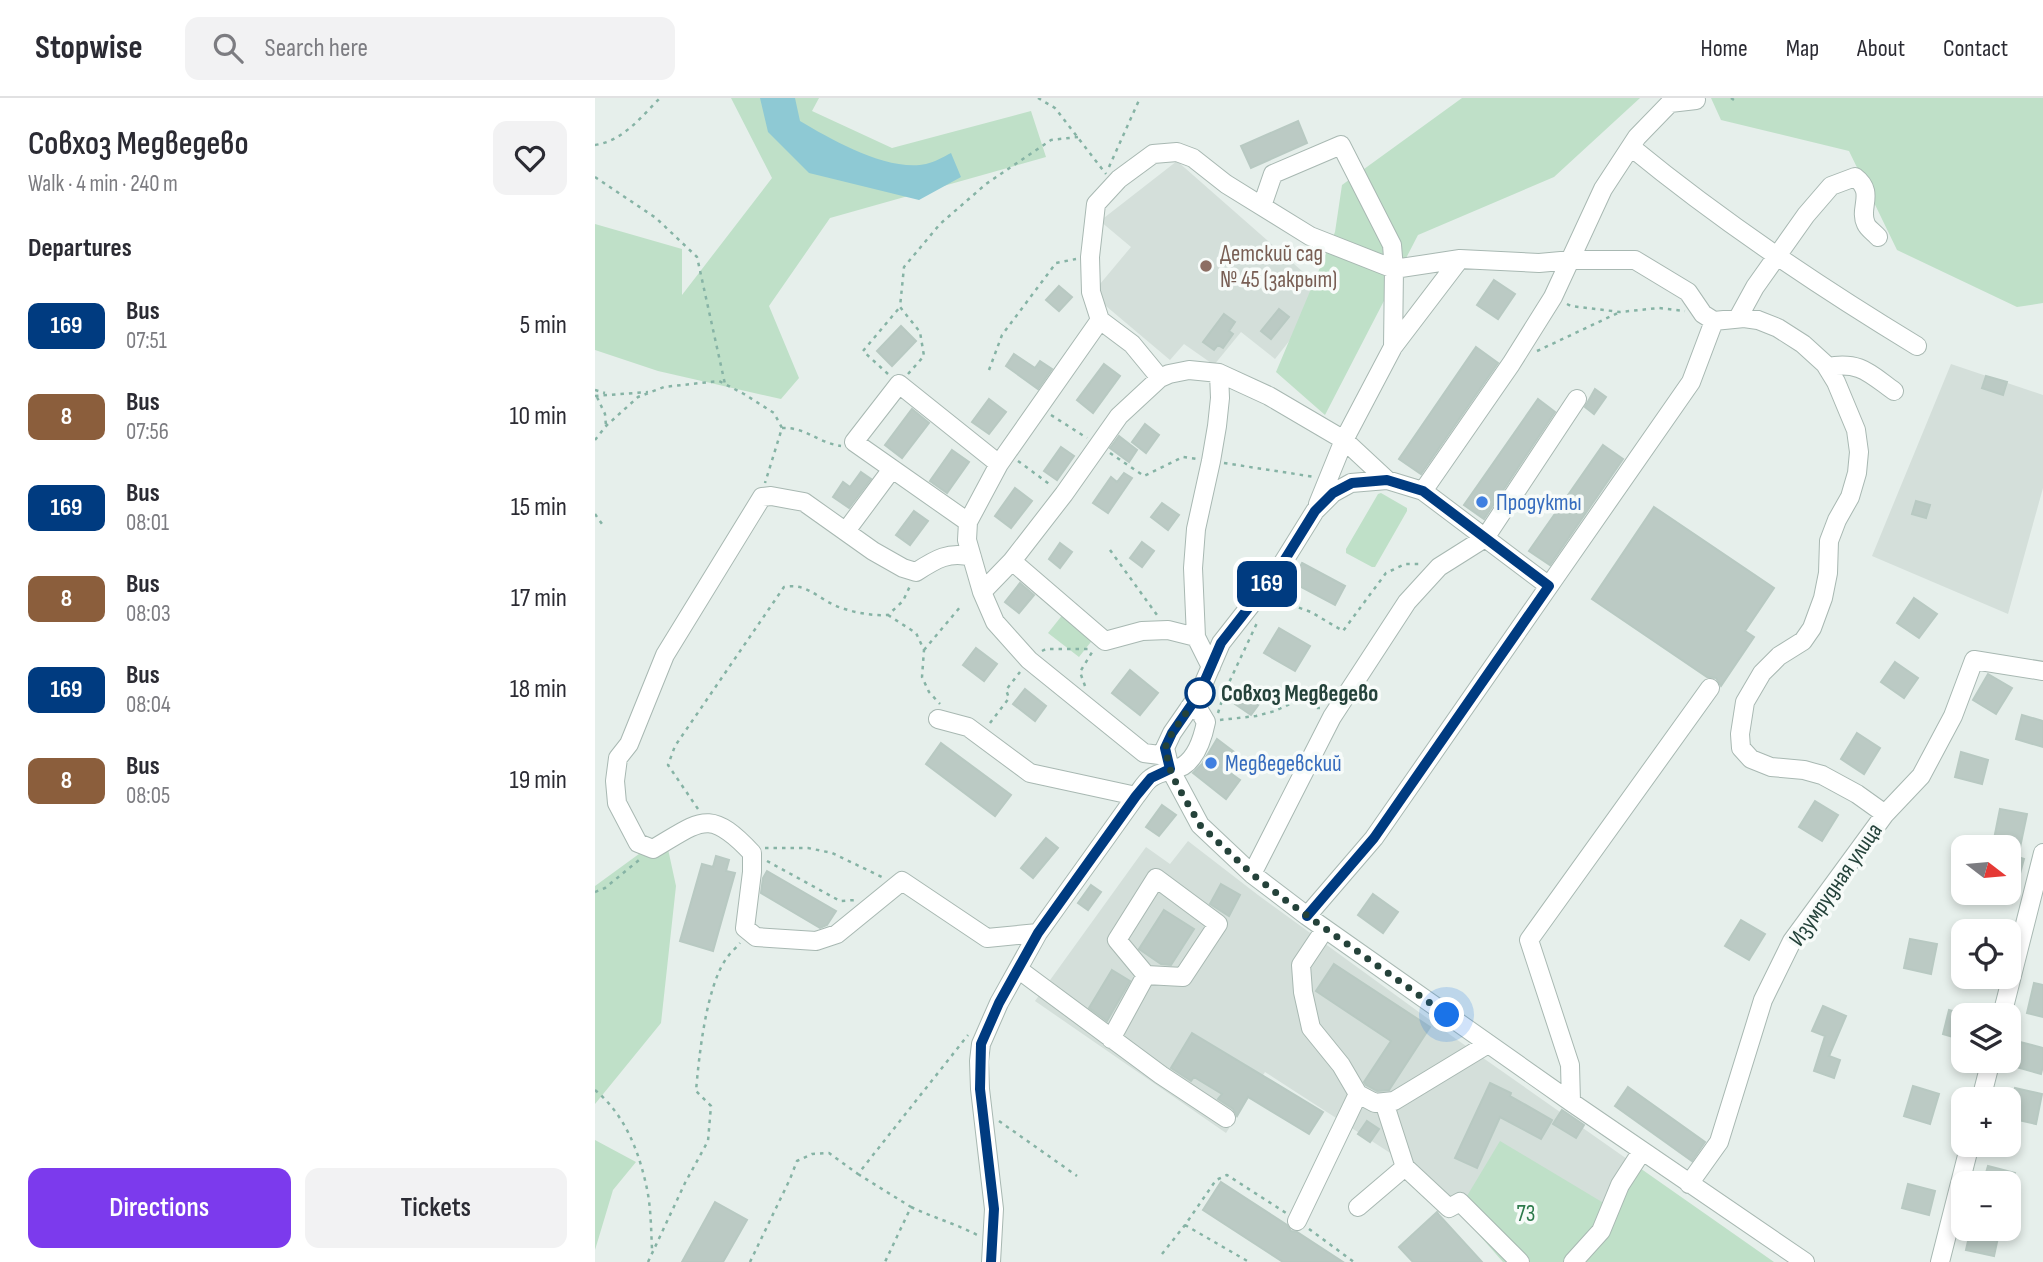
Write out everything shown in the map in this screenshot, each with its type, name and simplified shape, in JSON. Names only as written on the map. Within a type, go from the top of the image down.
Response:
[{"type":"street","points":[[1423,491],[1553,298],[1603,189],[1637,137],[1669,103],[1696,100]]},
{"type":"street","points":[[1262,206],[1273,174],[1341,145],[1392,245],[1393,347]]},
{"type":"street","points":[[1631,147],[1658,170],[1776,256],[1917,346]]},
{"type":"street","points":[[1160,378],[1132,344],[1100,320],[1091,292],[1090,257],[1096,204],[1119,179],[1153,154],[1177,152],[1192,158],[1226,184],[1310,236],[1394,269],[1460,259],[1539,263],[1635,260],[1688,292],[1709,318]]},
{"type":"street","points":[[1738,318],[1776,256],[1831,186],[1855,177],[1859,180],[1867,195],[1864,212],[1866,224],[1878,237]]},
{"type":"street","points":[[1460,259],[1393,347],[1344,440],[1315,511],[1279,569],[1221,643],[1199,694],[1165,748],[1171,770],[1200,825],[1252,874],[1488,1044],[1805,1262]]},
{"type":"street","points":[[1709,318],[1759,320],[1803,344],[1827,367],[1836,382],[1856,429],[1860,452],[1850,497],[1829,541],[1828,573],[1823,598],[1812,628],[1803,641],[1779,656],[1762,673],[1745,702],[1740,734],[1741,748],[1751,759],[1771,767],[1822,775],[1857,794],[1885,814]]},
{"type":"street","points":[[1307,916],[1374,838],[1691,382],[1709,318]]},
{"type":"street","points":[[1100,320],[1003,458],[968,522],[967,540],[982,592],[995,622],[1029,660],[1144,753],[1171,770]]},
{"type":"street","points":[[1827,367],[1840,364],[1862,368],[1894,391]]},
{"type":"street","points":[[982,592],[1012,561],[1119,416],[1160,378],[1189,370],[1219,373],[1269,396],[1344,440],[1387,480]]},
{"type":"street","points":[[1211,667],[1196,638],[1193,549],[1212,461],[1220,398],[1219,373]]},
{"type":"street","points":[[968,522],[854,442],[899,384],[1003,458]]},
{"type":"street","points":[[1252,874],[1337,709],[1407,602],[1439,567],[1485,538],[1577,399]]},
{"type":"street","points":[[846,531],[892,469]]},
{"type":"street","points":[[1315,511],[1333,493],[1352,483],[1387,480],[1423,491],[1549,586]]},
{"type":"street","points":[[972,557],[958,553],[941,557],[916,572],[873,551],[804,502],[762,496],[665,655],[629,744],[618,758],[615,781],[617,803],[638,843],[653,849],[698,823],[717,823],[737,836],[750,850],[752,872],[745,928],[756,937],[816,941],[837,934],[902,881],[987,938],[1038,933]]},
{"type":"street","points":[[1012,561],[1105,640],[1142,632],[1168,630],[1196,638]]},
{"type":"street","name":"Изумрудная улица","points":[[1689,1184],[1719,1142],[1763,1000],[1792,941],[1885,814],[1921,776],[1953,716],[1974,660],[2043,671]]},
{"type":"street","points":[[1571,1102],[1570,1065],[1529,940],[1710,688]]},
{"type":"street","points":[[991,1262],[994,1209],[982,1109],[979,1070],[981,1044],[999,1003],[1038,933],[1136,796],[1151,778],[1181,767],[1193,757],[1206,722],[1201,712],[1189,708]]},
{"type":"street","points":[[942,720],[968,727],[1030,773],[1136,796]]},
{"type":"street","points":[[2005,1003],[2043,853]]},
{"type":"street","points":[[1156,878],[1218,924],[1183,977],[1146,975],[1117,940],[1156,878]]},
{"type":"street","points":[[1325,929],[1301,965],[1303,992],[1311,1028],[1341,1065],[1359,1094],[1375,1103],[1394,1101],[1488,1044]]},
{"type":"street","points":[[1018,969],[1161,1075],[1226,1118]]},
{"type":"street","points":[[1111,1039],[1146,975]]},
{"type":"street","points":[[1297,1221],[1359,1094]]},
{"type":"street","points":[[1384,1102],[1405,1167],[1449,1208],[1459,1202],[1520,1262]]},
{"type":"street","points":[[1573,1262],[1601,1231],[1620,1185],[1642,1151]]},
{"type":"street","points":[[1940,1262],[1967,1157]]},
{"type":"street","points":[[1358,1207],[1405,1167]]},
{"type":"path","points":[[595,145],[610,143],[660,98]]},
{"type":"path","points":[[1038,98],[1055,108],[1106,174]]},
{"type":"path","points":[[1096,204],[1106,174],[1140,98]]},
{"type":"path","points":[[900,307],[920,332],[925,356],[899,384],[863,351],[900,307],[904,267],[940,224],[986,184],[1051,140],[1078,137]]},
{"type":"path","points":[[595,177],[656,218],[697,257],[725,384]]},
{"type":"path","points":[[989,370],[1002,335],[1056,263],[1090,257]]},
{"type":"path","points":[[1553,298],[1571,306],[1620,312],[1659,308],[1709,318]]},
{"type":"path","points":[[1535,352],[1620,312]]},
{"type":"path","points":[[595,440],[605,426],[638,397],[664,387],[719,382],[725,384],[773,412],[782,428],[762,496]]},
{"type":"path","points":[[595,390],[609,394]]},
{"type":"path","points":[[605,426],[605,414],[596,396],[652,392]]},
{"type":"path","points":[[1040,407],[1144,476],[1183,457],[1328,479]]},
{"type":"path","points":[[782,428],[797,427],[826,444],[859,446]]},
{"type":"path","points":[[1003,458],[1064,494]]},
{"type":"path","points":[[595,514],[602,524]]},
{"type":"path","points":[[1109,551],[1168,630]]},
{"type":"path","points":[[1263,589],[1283,602],[1311,611],[1343,631],[1386,573],[1405,564],[1439,567]]},
{"type":"path","points":[[888,615],[903,601],[916,572]]},
{"type":"path","points":[[707,823],[668,765],[675,746],[784,587],[797,584],[836,606],[873,615],[888,615],[916,633],[924,650],[922,677],[929,692],[942,705],[942,720]]},
{"type":"path","points":[[924,650],[961,606]]},
{"type":"path","points":[[1258,619],[1225,691],[1216,720],[1257,716],[1298,700],[1315,708],[1337,709]]},
{"type":"path","points":[[1095,713],[1080,672],[1094,649],[1105,640]]},
{"type":"path","points":[[750,850],[808,848],[832,853],[897,885]]},
{"type":"path","points":[[595,892],[605,888],[653,849]]},
{"type":"path","points":[[750,850],[840,901],[879,900]]},
{"type":"path","points":[[648,1262],[708,1141],[711,1106],[696,1091],[698,1060],[715,983],[725,960],[741,942],[756,937]]},
{"type":"path","points":[[858,1174],[968,1035]]},
{"type":"path","points":[[595,1090],[609,1101],[629,1131],[647,1190],[653,1252]]},
{"type":"path","points":[[982,1109],[1077,1176]]},
{"type":"path","points":[[750,1262],[797,1161],[812,1154],[829,1153],[911,1207],[961,1226],[992,1242]]},
{"type":"path","points":[[1162,1254],[1216,1180],[1227,1175],[1354,1262]]},
{"type":"path","points":[[885,1262],[911,1207]]},
{"type":"path","points":[[1185,1225],[1249,1262]]},
{"type":"shaded area","name":"Детский сад № 45 (закрыт)","points":[[1177,161],[1327,293],[1275,359],[1241,332],[1214,365],[1184,344],[1170,360],[1100,301],[1100,284],[1131,247],[1100,221]]},
{"type":"shaded area","points":[[1951,364],[2043,395],[2043,488],[2008,614],[1872,556]]},
{"type":"shaded area","points":[[1188,841],[1456,1039],[1637,1166],[1612,1208],[1458,1211],[1432,1180],[1265,1072],[1226,1133],[1035,1001],[1146,847],[1170,864]]},
{"type":"green space","points":[[731,98],[819,98],[812,111],[892,148],[1031,111],[1046,157],[830,218],[769,306],[799,378],[781,399],[658,371],[595,350],[595,224],[682,249],[682,295],[772,178]]},
{"type":"green space","points":[[1462,98],[1640,98],[1554,177],[1418,235],[1325,415],[1276,372],[1335,232],[1342,185]]},
{"type":"green space","points":[[1711,98],[2043,98],[2043,303],[2017,307],[1897,250],[1849,151],[1721,120]]},
{"type":"green space","points":[[1381,493],[1407,508],[1407,511],[1375,567],[1372,567],[1346,553],[1346,549]]},
{"type":"green space","points":[[1064,613],[1094,638],[1079,657],[1048,633]]},
{"type":"green space","points":[[665,835],[676,886],[661,1023],[595,1104],[595,886]]},
{"type":"green space","points":[[595,1140],[636,1162],[613,1190],[595,1250]]},
{"type":"green space","name":"73","points":[[1500,1141],[1612,1208],[1637,1166],[1774,1262],[1503,1262],[1458,1211]]},
{"type":"water","points":[[760,98],[795,98],[800,121],[844,145],[878,159],[911,165],[929,163],[951,153],[961,177],[919,200],[809,173],[768,132]]},
{"type":"building","points":[[1298,121],[1307,143],[1251,168],[1241,146]]},
{"type":"building","points":[[1494,280],[1515,294],[1498,319],[1477,305]]},
{"type":"building","points":[[1059,286],[1072,297],[1059,311],[1046,300]]},
{"type":"building","points":[[1279,309],[1289,317],[1271,339],[1261,331]]},
{"type":"building","points":[[1224,314],[1235,322],[1229,331],[1233,334],[1223,348],[1218,345],[1214,350],[1203,342]]},
{"type":"building","points":[[901,326],[916,341],[892,366],[877,351]]},
{"type":"building","points":[[1476,347],[1498,363],[1421,474],[1399,459]]},
{"type":"building","points":[[1014,354],[1035,368],[1040,361],[1052,369],[1038,389],[1006,366]]},
{"type":"building","points":[[1104,364],[1120,376],[1093,413],[1077,400]]},
{"type":"building","points":[[1986,376],[2007,382],[2003,395],[1982,388]]},
{"type":"building","points":[[1595,389],[1606,397],[1594,414],[1585,407]]},
{"type":"building","points":[[989,399],[1006,412],[989,434],[972,422]]},
{"type":"building","points":[[1538,399],[1555,412],[1484,519],[1464,505]]},
{"type":"building","points":[[912,409],[929,423],[902,458],[885,445]]},
{"type":"building","points":[[1145,424],[1159,435],[1146,453],[1132,442]]},
{"type":"building","points":[[1119,436],[1137,450],[1129,462],[1110,448]]},
{"type":"building","points":[[1603,445],[1623,459],[1550,565],[1529,551]]},
{"type":"building","points":[[1061,447],[1074,456],[1057,480],[1044,471]]},
{"type":"building","points":[[952,450],[969,462],[947,493],[930,481]]},
{"type":"building","points":[[861,472],[871,479],[849,508],[833,497],[843,482],[850,487]]},
{"type":"building","points":[[1124,473],[1132,478],[1108,513],[1093,503],[1111,477],[1117,482]]},
{"type":"building","points":[[1015,488],[1032,501],[1011,528],[995,516]]},
{"type":"building","points":[[1916,501],[1930,505],[1926,518],[1912,514]]},
{"type":"building","points":[[1162,503],[1179,515],[1168,530],[1151,517]]},
{"type":"building","points":[[1654,507],[1774,588],[1745,631],[1754,637],[1721,686],[1716,678],[1707,677],[1592,599]]},
{"type":"building","points":[[914,511],[928,521],[910,545],[896,535]]},
{"type":"building","points":[[1142,542],[1154,551],[1142,567],[1130,558]]},
{"type":"building","points":[[1060,543],[1072,552],[1060,568],[1049,559]]},
{"type":"building","points":[[1302,563],[1345,586],[1335,605],[1292,582]]},
{"type":"building","points":[[1020,583],[1034,595],[1019,613],[1005,602]]},
{"type":"building","points":[[1914,598],[1937,614],[1919,638],[1897,623]]},
{"type":"building","points":[[1279,628],[1310,646],[1295,671],[1264,653]]},
{"type":"building","points":[[976,648],[997,664],[984,681],[963,665]]},
{"type":"building","points":[[1895,662],[1918,678],[1904,698],[1881,682]]},
{"type":"building","points":[[1130,670],[1158,693],[1140,715],[1112,693]]},
{"type":"building","points":[[1988,674],[2012,688],[1996,714],[1973,700]]},
{"type":"building","points":[[1247,688],[1262,700],[1251,715],[1235,704]]},
{"type":"building","points":[[1025,689],[1046,706],[1035,721],[1013,704]]},
{"type":"building","points":[[2022,715],[2043,721],[2043,747],[2016,739]]},
{"type":"building","points":[[1857,733],[1880,748],[1864,774],[1841,759]]},
{"type":"building","name":"Медведевский","points":[[1217,739],[1234,752],[1222,767],[1240,780],[1226,799],[1193,773],[1202,764]]},
{"type":"building","points":[[941,743],[1011,795],[995,816],[926,764]]},
{"type":"building","points":[[1961,752],[1988,760],[1982,784],[1955,777]]},
{"type":"building","points":[[1815,801],[1838,815],[1822,841],[1799,827]]},
{"type":"building","points":[[1162,805],[1176,815],[1159,836],[1146,827]]},
{"type":"building","points":[[2000,809],[2027,814],[2021,843],[2021,835],[1995,835]]},
{"type":"building","points":[[1046,838],[1058,848],[1033,878],[1021,868]]},
{"type":"building","points":[[716,856],[729,860],[726,871],[735,873],[713,951],[680,941],[702,864],[713,867]]},
{"type":"building","points":[[767,871],[836,911],[827,925],[820,928],[761,893]]},
{"type":"building","points":[[1221,884],[1240,895],[1229,916],[1210,904]]},
{"type":"building","points":[[1091,885],[1101,892],[1088,910],[1078,903]]},
{"type":"building","points":[[1373,894],[1398,912],[1383,933],[1358,915]]},
{"type":"building","points":[[1164,910],[1194,929],[1171,965],[1161,964],[1139,949]]},
{"type":"building","points":[[1741,920],[1765,934],[1749,960],[1725,946]]},
{"type":"building","points":[[1910,939],[1937,944],[1931,974],[1904,968]]},
{"type":"building","points":[[1334,964],[1430,1027],[1389,1090],[1377,1091],[1364,1082],[1391,1041],[1316,991]]},
{"type":"building","points":[[1112,970],[1130,981],[1107,1021],[1089,1008]]},
{"type":"building","points":[[2034,983],[2043,985],[2043,1017],[2027,1013]]},
{"type":"building","points":[[1823,1006],[1846,1016],[1829,1056],[1840,1060],[1834,1078],[1814,1071],[1825,1036],[1812,1031]]},
{"type":"building","points":[[1949,1010],[1951,1011],[1951,1036],[1943,1034]]},
{"type":"building","points":[[1192,1033],[1323,1112],[1309,1134],[1248,1097],[1237,1116],[1233,1109],[1218,1099],[1222,1094],[1194,1077],[1191,1081],[1171,1068]]},
{"type":"building","points":[[2021,1042],[2043,1048],[2041,1074],[2021,1068]]},
{"type":"building","points":[[1490,1083],[1511,1093],[1510,1096],[1552,1120],[1541,1139],[1500,1117],[1477,1168],[1455,1158]]},
{"type":"building","points":[[1913,1086],[1939,1094],[1930,1124],[1904,1116]]},
{"type":"building","points":[[1628,1087],[1705,1142],[1692,1161],[1615,1106]]},
{"type":"building","points":[[2021,1089],[2042,1094],[2036,1124],[2021,1121]]},
{"type":"building","points":[[1562,1110],[1584,1125],[1576,1138],[1553,1124]]},
{"type":"building","points":[[1367,1121],[1379,1129],[1370,1142],[1358,1134]]},
{"type":"building","points":[[1988,1166],[2007,1171],[1987,1171]]},
{"type":"building","points":[[1221,1182],[1287,1225],[1291,1231],[1297,1232],[1343,1262],[1283,1262],[1203,1210]]},
{"type":"building","points":[[1908,1184],[1935,1191],[1929,1215],[1902,1208]]},
{"type":"building","points":[[715,1202],[747,1220],[723,1262],[682,1262]]},
{"type":"building","points":[[1437,1212],[1482,1262],[1413,1262],[1399,1247]]},
{"type":"building","points":[[1968,1241],[1997,1241],[1994,1256],[1966,1250]]},
{"type":"bus line","name":"169","points":[[991,1262],[994,1209],[979,1060],[981,1044],[999,1003],[1038,933],[1136,796],[1151,778],[1170,769],[1165,748],[1199,694],[1221,643],[1279,569],[1315,511],[1333,493],[1352,483],[1387,480],[1423,491],[1549,586],[1374,838],[1307,916]]},
{"type":"place","name":"Детский сад № 45 (закрыт)","points":[[1206,266]]},
{"type":"place","name":"Продукты","points":[[1482,502]]},
{"type":"place","name":"Совхоз Медведево","points":[[1200,693]]},
{"type":"place","name":"Медведевский","points":[[1211,763]]},
{"type":"route","points":[[1200,693],[1172,733],[1165,748],[1177,785],[1200,825],[1252,874],[1288,902],[1447,1015]]}]
